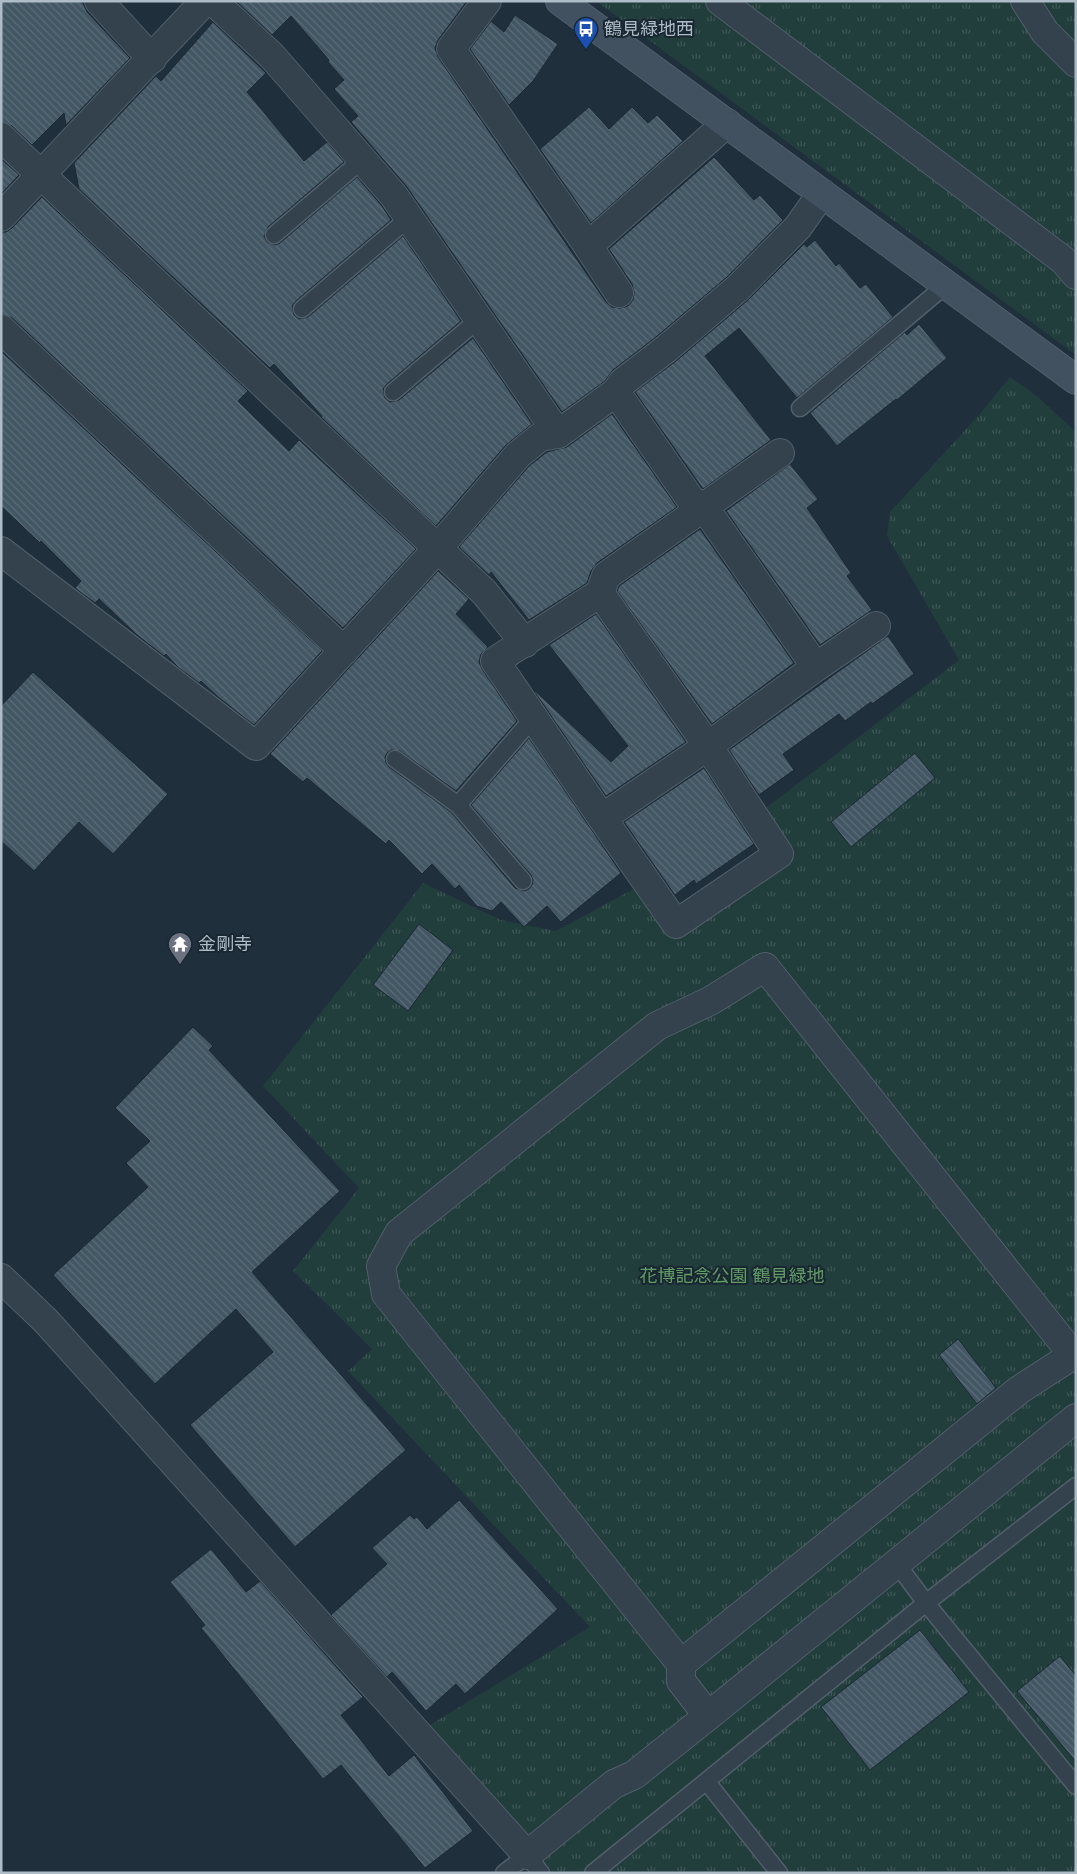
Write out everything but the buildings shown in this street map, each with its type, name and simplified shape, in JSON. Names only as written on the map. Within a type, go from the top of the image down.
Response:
[{"type":"street","points":[[99,1],[152,59]]},
{"type":"street","points":[[1,217],[205,1]]},
{"type":"street","points":[[213,1],[272,56],[394,196],[558,434]]},
{"type":"street","points":[[487,1],[451,49],[619,293]]},
{"type":"street","points":[[560,1],[1076,380]]},
{"type":"street","points":[[720,1],[1063,260],[1076,274]]},
{"type":"street","points":[[1025,1],[1045,32],[1076,62]]},
{"type":"street","points":[[588,246],[727,123]]},
{"type":"street","points":[[1,137],[484,592],[524,643]]},
{"type":"street","points":[[1,551],[256,746],[438,548],[518,455],[540,438],[558,434],[616,392],[622,382],[666,349],[738,288],[798,227],[822,193]]},
{"type":"street","points":[[1,329],[344,650]]},
{"type":"street","points":[[616,392],[691,500],[704,506],[816,667]]},
{"type":"street","points":[[600,592],[708,746],[778,854],[676,924],[495,662],[600,592],[606,576],[780,453]]},
{"type":"street","points":[[602,818],[708,746],[816,667],[876,626]]},
{"type":"street","points":[[681,1664],[1019,1390],[1075,1357],[765,967],[710,1001],[657,1026],[399,1233],[381,1266],[386,1294],[681,1664],[680,1681],[708,1716]]},
{"type":"street","points":[[1,1278],[52,1328],[534,1864],[614,1784],[634,1775],[1076,1418]]},
{"type":"lane","points":[[274,235],[362,160]]},
{"type":"lane","points":[[302,310],[410,217]]},
{"type":"lane","points":[[800,408],[947,284]]},
{"type":"lane","points":[[393,392],[480,319]]},
{"type":"lane","points":[[458,805],[534,717]]},
{"type":"lane","points":[[395,759],[458,805],[523,881]]},
{"type":"lane","points":[[593,1873],[926,1603],[1076,1486]]},
{"type":"lane","points":[[897,1564],[926,1603],[1076,1786]]},
{"type":"lane","points":[[707,1782],[779,1873]]},
{"type":"lane","points":[[504,1873],[534,1864]]},
{"type":"green space","points":[[596,1],[1076,1],[1076,355]]},
{"type":"green space","name":"花博記念公園 鶴見緑地","points":[[1010,377],[1038,397],[1076,432],[1076,1873],[533,1873],[541,1866],[430,1725],[590,1627],[348,1371],[372,1349],[293,1271],[359,1188],[263,1086],[423,883],[501,920],[556,931],[637,887],[673,935],[791,856],[762,811],[959,660],[887,536],[890,512],[978,416]]},
{"type":"place","name":"鶴見緑地西","points":[[586,50]]},
{"type":"place","name":"金剛寺","points":[[180,965]]}]
